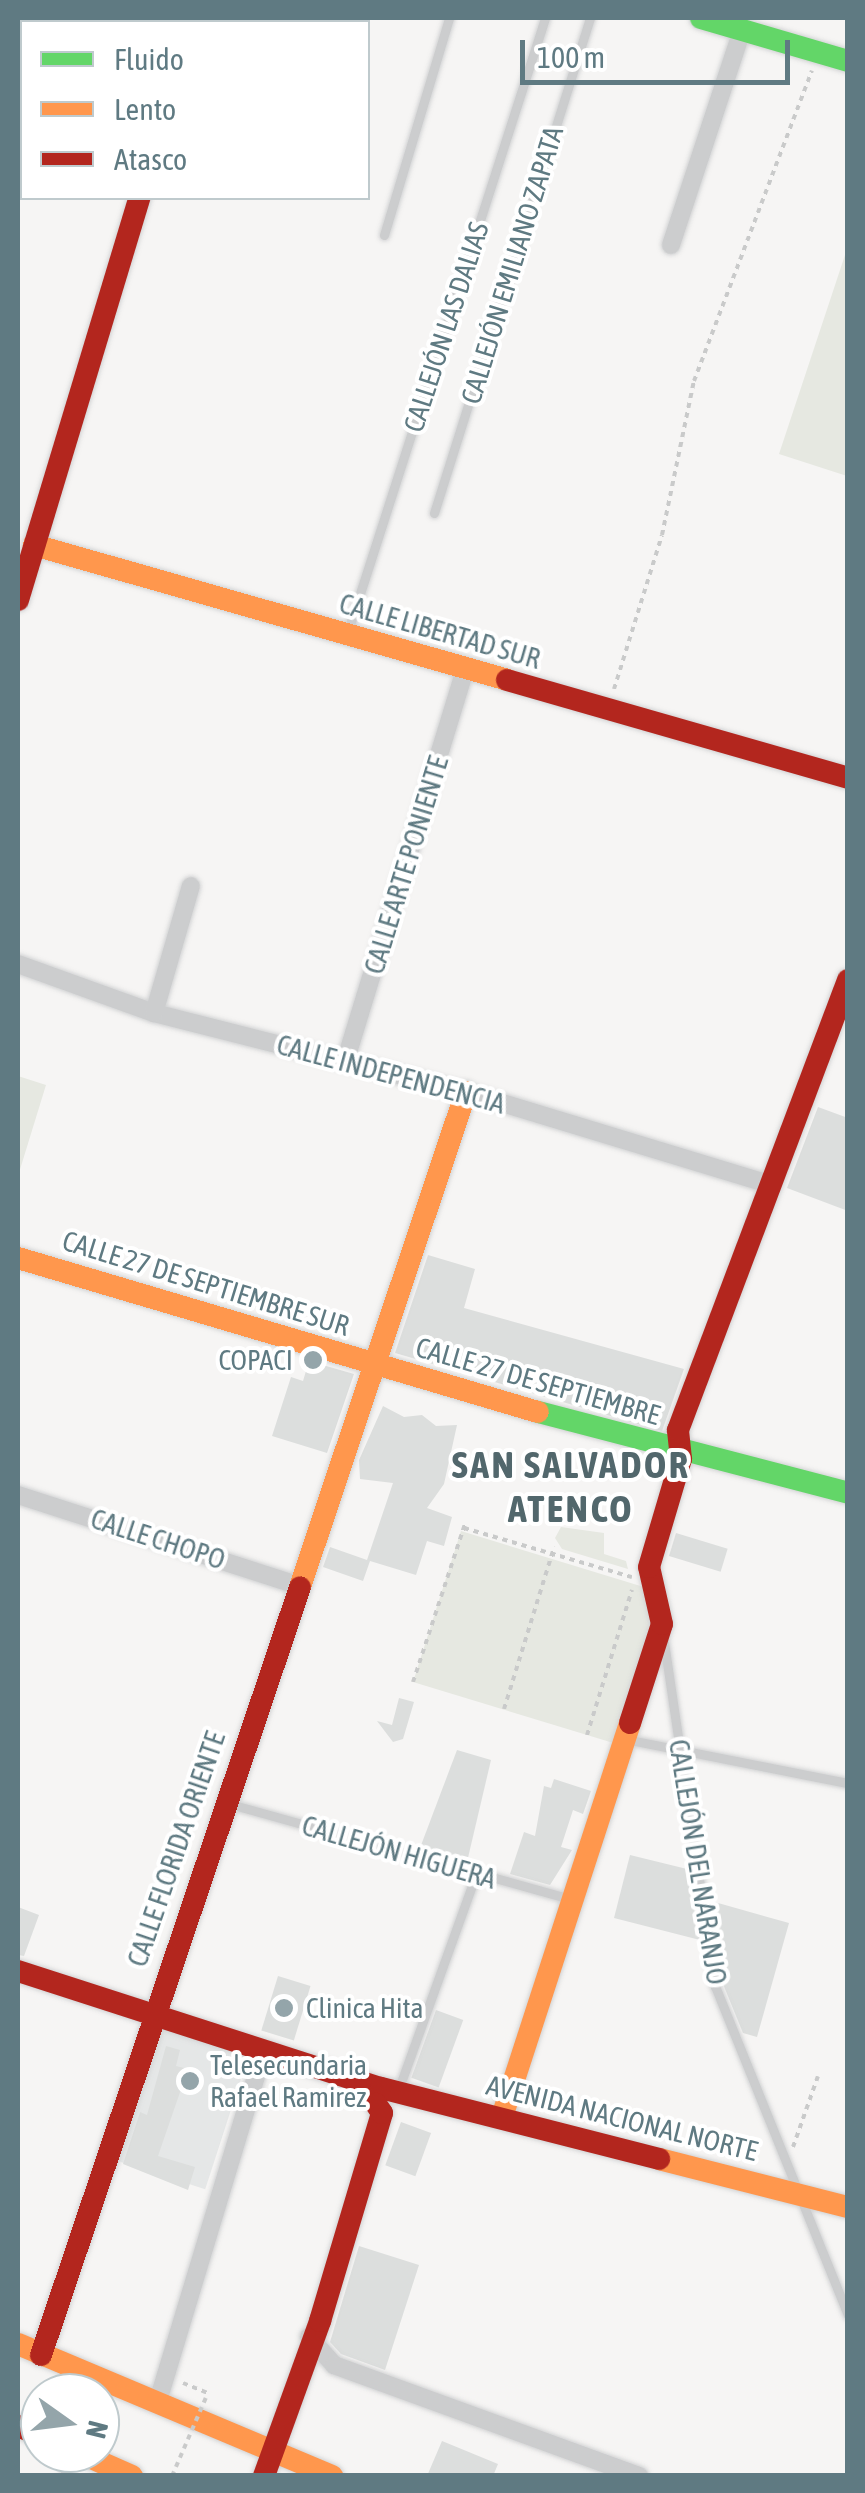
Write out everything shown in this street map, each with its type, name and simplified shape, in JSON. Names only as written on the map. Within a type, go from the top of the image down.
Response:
[{"type":"main road","points":[[701,18],[846,57]]},
{"type":"main road","points":[[18,600],[26,542],[138,200]]},
{"type":"main road","name":"CALLE LIBERTAD SUR","points":[[26,542],[848,778]]},
{"type":"main road","points":[[502,2117],[613,1777],[629,1740],[662,1624],[649,1567],[682,1452],[678,1430],[766,1183],[848,980]]},
{"type":"main road","name":"CALLE FLORIDA ORIENTE","points":[[42,2354],[224,1802],[378,1366],[466,1092]]},
{"type":"main road","name":"CALLE 27 DE SEPTIEMBRE SUR","points":[[18,1258],[378,1366]]},
{"type":"main road","name":"CALLE 27 DE SEPTIEMBRE","points":[[378,1366],[682,1452],[848,1493]]},
{"type":"main road","name":"AVENIDA NACIONAL NORTE","points":[[18,1971],[153,2012],[385,2095],[502,2117],[848,2207]]},
{"type":"main road","points":[[264,2476],[310,2334],[320,2321],[385,2095]]},
{"type":"main road","points":[[18,2344],[332,2476]]},
{"type":"street","points":[[671,245],[742,30]]},
{"type":"street","name":"CALLE ARTE PONIENTE","points":[[346,1059],[465,670]]},
{"type":"street","points":[[154,1013],[190,886]]},
{"type":"street","name":"CALLE INDEPENDENCIA","points":[[18,964],[154,1013],[466,1092],[766,1183]]},
{"type":"street","name":"CALLE CHOPO","points":[[18,1494],[299,1586]]},
{"type":"street","points":[[158,2401],[264,2052]]},
{"type":"street","points":[[310,2334],[334,2365],[639,2476]]},
{"type":"street","points":[[296,2375],[334,2365]]},
{"type":"lane","points":[[384,235],[449,18]]},
{"type":"lane","name":"CALLEJÓN LAS DALIAS","points":[[346,636],[545,18]]},
{"type":"lane","name":"CALLEJÓN EMILIANO ZAPATA","points":[[434,514],[590,18]]},
{"type":"lane","name":"CALLEJÓN DEL NARANJO","points":[[662,1624],[715,1986],[848,2315]]},
{"type":"lane","points":[[629,1740],[848,1783]]},
{"type":"lane","name":"CALLEJÓN HIGUERA","points":[[224,1802],[574,1899]]},
{"type":"lane","points":[[385,2095],[476,1874]]},
{"type":"path","points":[[607,710],[662,535],[694,382],[819,52]]},
{"type":"path","points":[[414,1682],[466,1520]]},
{"type":"path","points":[[464,1528],[637,1579]]},
{"type":"path","points":[[504,1710],[554,1547]]},
{"type":"path","points":[[587,1735],[639,1572]]},
{"type":"path","points":[[787,2162],[818,2076]]},
{"type":"path","points":[[172,2476],[208,2393],[174,2379]]},
{"type":"shaded area","points":[[847,249],[847,476],[779,454]]},
{"type":"shaded area","points":[[18,1076],[46,1085],[18,1176]]},
{"type":"shaded area","points":[[561,1527],[604,1533],[604,1554],[626,1561],[628,1569],[562,1549],[555,1538]]},
{"type":"shaded area","points":[[461,1531],[647,1588],[656,1625],[620,1745],[413,1682]]},
{"type":"shaded area","name":"Telesecundaria Rafael Ramirez","points":[[159,2024],[249,2053],[205,2189],[115,2160]]},
{"type":"building","points":[[818,1107],[848,1118],[848,1211],[787,1188]]},
{"type":"building","points":[[428,1255],[475,1269],[464,1308],[684,1369],[662,1431],[395,1353]]},
{"type":"building","points":[[309,1361],[354,1374],[327,1453],[272,1436],[291,1377],[303,1381]]},
{"type":"building","points":[[383,1406],[404,1417],[422,1415],[436,1426],[457,1425],[444,1484],[427,1508],[452,1517],[444,1546],[427,1541],[416,1575],[370,1561],[363,1581],[323,1567],[330,1547],[367,1560],[393,1483],[360,1479],[359,1460]]},
{"type":"building","points":[[676,1533],[728,1549],[721,1572],[669,1556]]},
{"type":"building","points":[[399,1698],[414,1702],[403,1739],[393,1742],[377,1721],[392,1725]]},
{"type":"building","points":[[457,1750],[491,1760],[467,1862],[420,1848]]},
{"type":"building","points":[[554,1779],[591,1791],[583,1814],[573,1810],[561,1847],[572,1850],[550,1885],[510,1874],[524,1832],[535,1836],[544,1786],[551,1788]]},
{"type":"building","points":[[630,1855],[687,1869],[700,1940],[614,1918]]},
{"type":"building","points":[[711,1901],[789,1923],[757,2037],[743,2033],[723,1984]]},
{"type":"building","points":[[18,1907],[39,1915],[24,1956],[18,1955]]},
{"type":"building","name":"Clinica Hita","points":[[278,1976],[311,1986],[294,2040],[261,2031]]},
{"type":"building","points":[[436,2010],[463,2020],[439,2088],[411,2078]]},
{"type":"building","points":[[166,2046],[180,2050],[176,2066],[188,2069],[158,2156],[195,2167],[188,2190],[123,2164],[140,2112],[147,2115]]},
{"type":"building","points":[[401,2122],[431,2133],[415,2176],[385,2165]]},
{"type":"building","points":[[359,2246],[419,2265],[385,2370],[341,2354],[330,2342]]},
{"type":"building","points":[[442,2441],[498,2464],[493,2476],[427,2476]]},
{"type":"traffic: fast","points":[[701,18],[848,61]]},
{"type":"traffic: fast","points":[[538,1412],[848,1493]]},
{"type":"traffic: slow","points":[[34,545],[507,680]]},
{"type":"traffic: slow","points":[[300,1587],[466,1092]]},
{"type":"traffic: slow","points":[[18,1258],[538,1412]]},
{"type":"traffic: slow","points":[[502,2117],[630,1723]]},
{"type":"traffic: slow","points":[[659,2159],[848,2207]]},
{"type":"traffic: slow","points":[[18,2344],[332,2476]]},
{"type":"traffic: slow","points":[[120,2471],[132,2476]]},
{"type":"traffic: jam","points":[[18,600],[138,200]]},
{"type":"traffic: jam","points":[[507,680],[848,778]]},
{"type":"traffic: jam","points":[[630,1723],[662,1624],[649,1567],[681,1459],[678,1430],[848,980]]},
{"type":"traffic: jam","points":[[41,2355],[300,1587]]},
{"type":"traffic: jam","points":[[18,1971],[381,2088],[659,2159]]},
{"type":"traffic: jam","points":[[264,2476],[320,2321],[382,2113],[376,2104]]},
{"type":"place","name":"COPACI","points":[[313,1360]]},
{"type":"place","name":"Clinica Hita","points":[[284,2008]]},
{"type":"place","name":"Telesecundaria Rafael Ramirez","points":[[190,2081]]},
{"type":"district","name":"SAN SALVADOR ATENCO","points":[[571,1487]]}]
